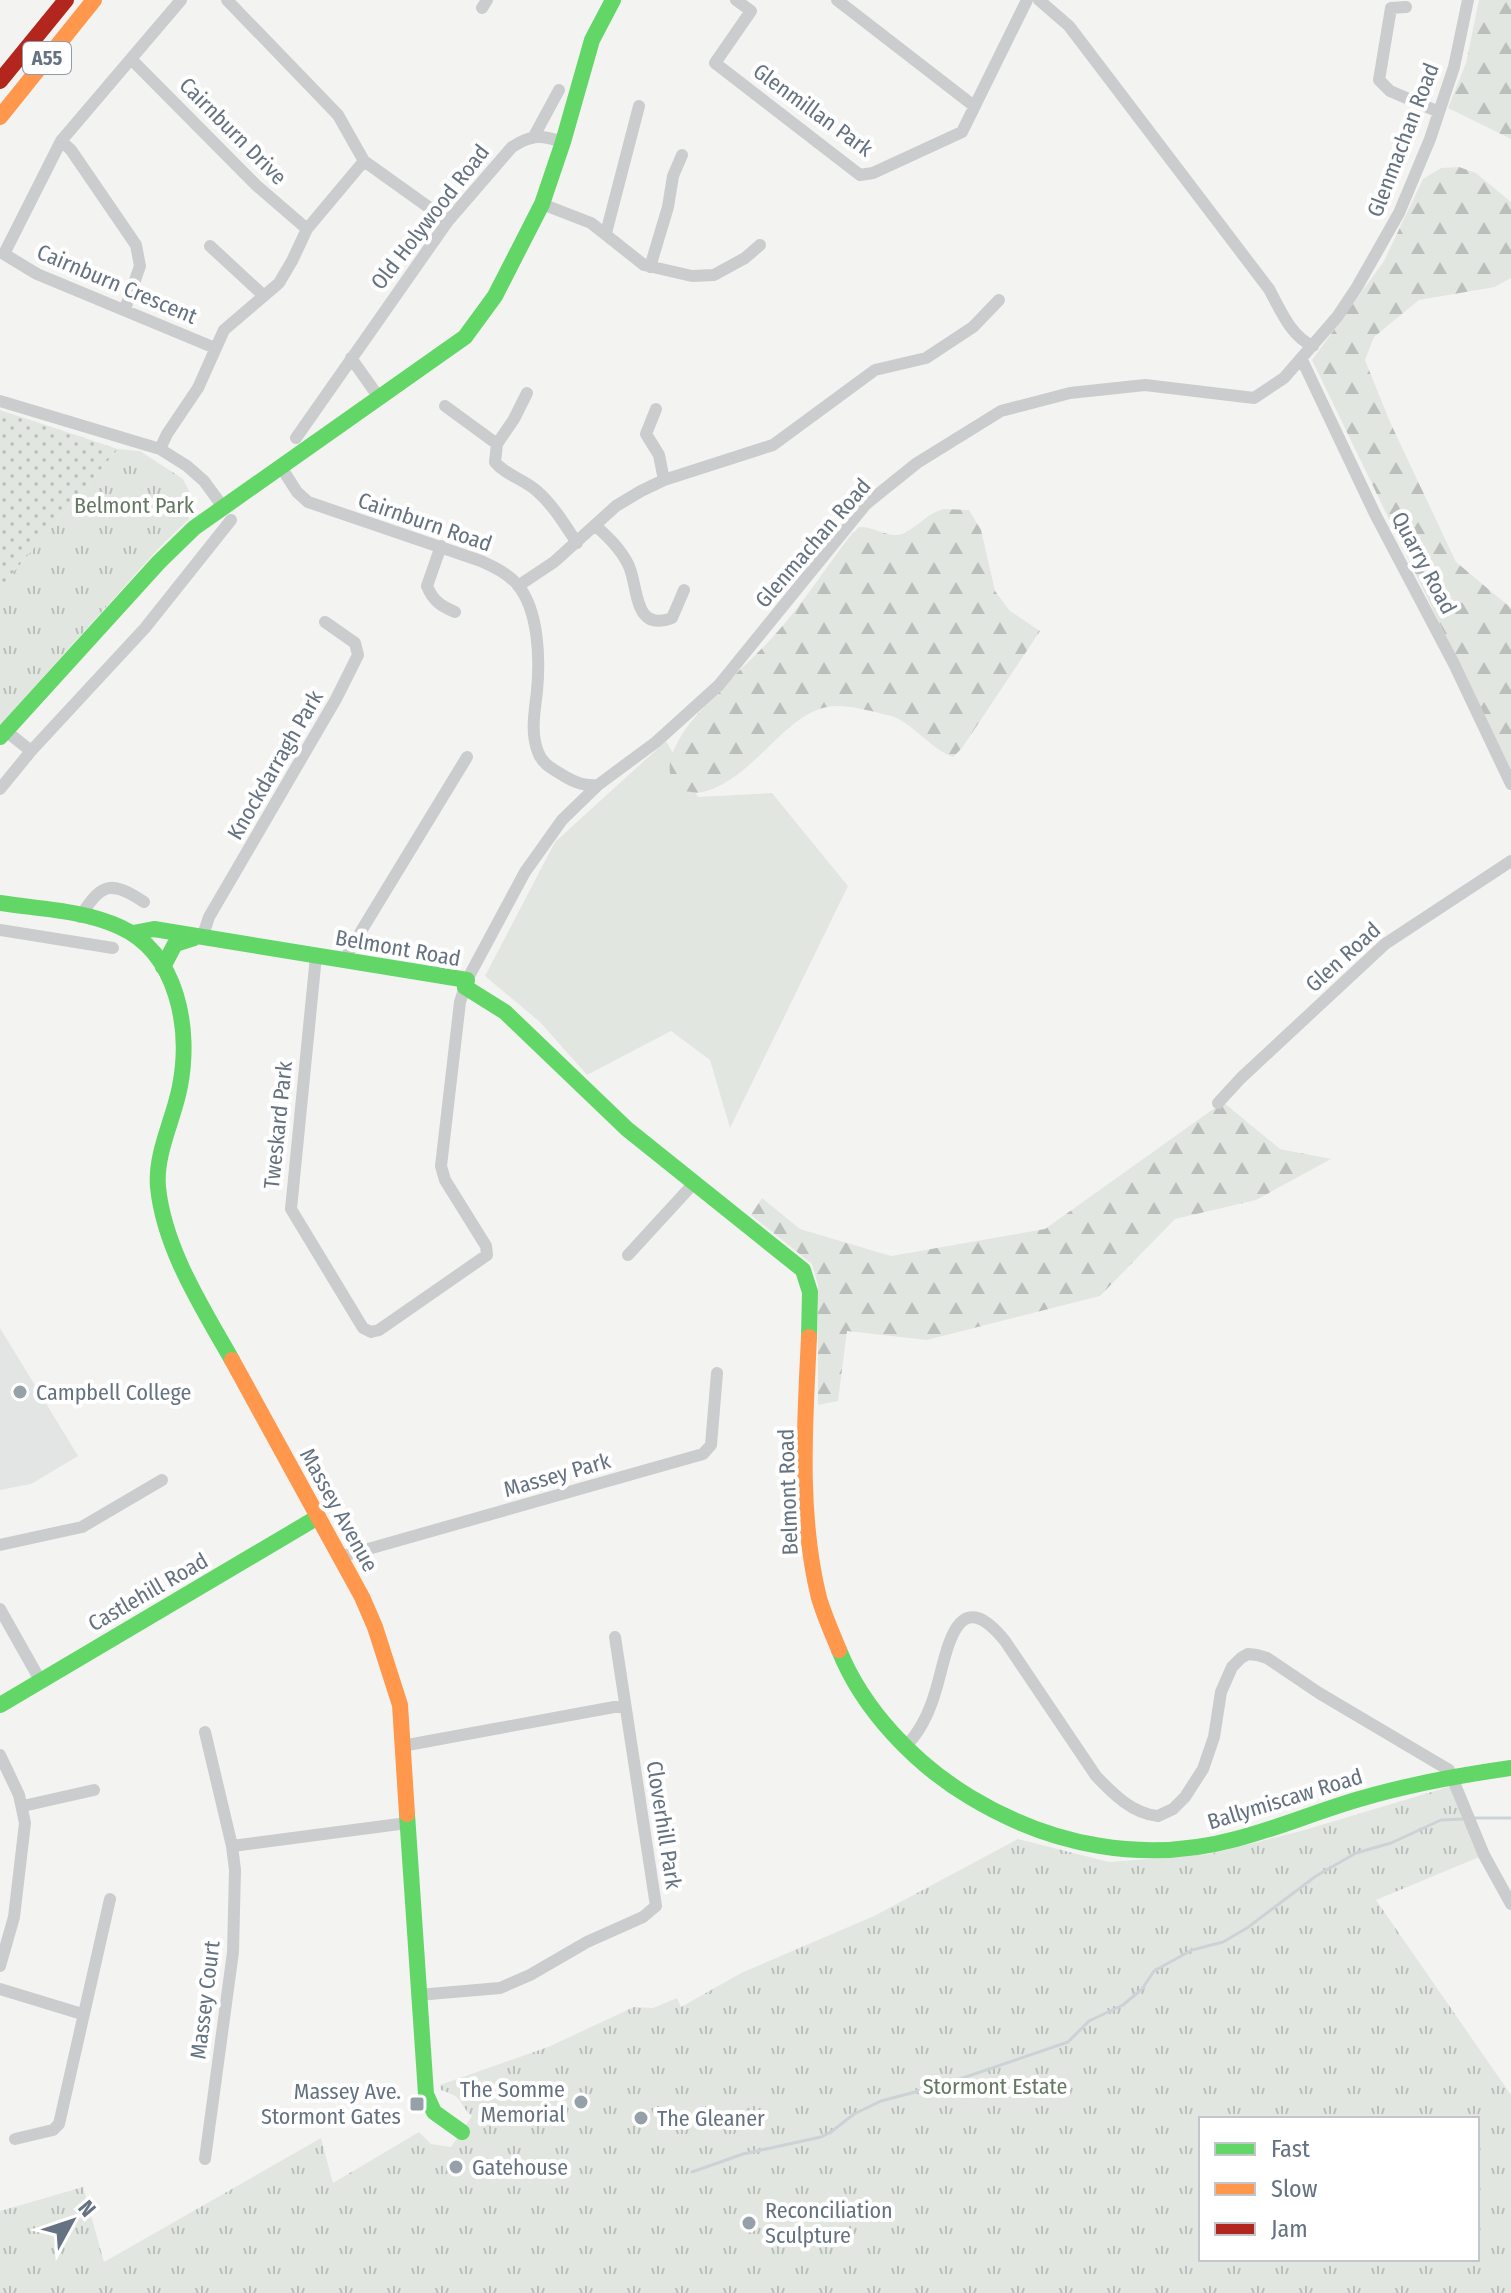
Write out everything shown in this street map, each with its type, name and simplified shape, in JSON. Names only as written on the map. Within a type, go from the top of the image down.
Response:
[{"type":"main road","name":"A55","points":[[0,81],[66,0]]},
{"type":"main road","name":"A55","points":[[0,117],[94,0]]},
{"type":"main road","points":[[3,734],[159,562],[194,528],[227,514],[281,467],[465,337],[495,296],[542,204],[592,40],[613,0]]},
{"type":"main road","name":"Belmont Road","points":[[0,903],[103,921],[133,933],[154,929],[466,984],[505,1012],[627,1129],[791,1258],[803,1270],[810,1292],[807,1493],[819,1599],[833,1639],[855,1683],[905,1747]]},
{"type":"main road","name":"Massey Avenue","points":[[133,933],[163,967],[180,1004],[185,1034],[183,1068],[158,1169],[161,1200],[176,1250],[197,1297],[340,1557],[375,1627],[400,1705],[418,1995],[429,2103],[440,2117],[462,2132]]},
{"type":"main road","points":[[163,967],[175,944],[186,939],[202,938]]},
{"type":"main road","name":"Castlehill Road","points":[[0,1705],[318,1517]]},
{"type":"main road","name":"Ballymiscaw Road","points":[[905,1747],[946,1784],[1008,1821],[1069,1842],[1127,1851],[1170,1851],[1217,1844],[1343,1804],[1511,1768]]},
{"type":"street","name":"Cairnburn Crescent","points":[[181,0],[61,141],[2,257],[215,348]]},
{"type":"street","points":[[227,0],[338,115],[364,161],[448,221]]},
{"type":"street","points":[[736,0],[751,11],[760,0]]},
{"type":"street","points":[[837,0],[974,106]]},
{"type":"street","name":"Glenmillan Park","points":[[751,11],[715,63],[860,175],[873,173],[962,132],[1027,0]]},
{"type":"street","points":[[1039,0],[1069,26],[1269,289],[1291,328],[1313,346]]},
{"type":"street","name":"Glenmachan Road","points":[[466,984],[525,872],[562,820],[598,785],[656,742],[719,685],[866,504],[917,463],[1001,411],[1070,393],[1145,385],[1254,398],[1269,391],[1302,360],[1328,330],[1357,287],[1399,213],[1454,67],[1468,0]]},
{"type":"street","points":[[1406,7],[1391,8],[1379,80],[1390,91],[1439,112]]},
{"type":"street","name":"Cairnburn Drive","points":[[132,60],[256,185],[307,229]]},
{"type":"street","points":[[533,138],[559,90]]},
{"type":"street","points":[[606,233],[639,106]]},
{"type":"street","points":[[533,138],[544,136],[563,142]]},
{"type":"street","name":"Old Holywood Road","points":[[296,438],[448,221],[512,147],[533,138]]},
{"type":"street","points":[[61,141],[71,150],[136,245],[140,266],[125,309]]},
{"type":"street","points":[[650,267],[668,207],[673,176],[682,155]]},
{"type":"street","points":[[160,449],[198,388],[224,330],[279,283],[307,229],[364,161]]},
{"type":"street","points":[[542,204],[574,215],[606,233],[650,267],[692,276],[714,275],[745,258],[760,245]]},
{"type":"street","points":[[210,246],[264,296]]},
{"type":"street","points":[[598,785],[583,786],[548,767],[538,753],[533,730],[538,643],[534,624],[518,586],[554,562],[616,506],[664,480],[773,445],[875,370],[926,358],[973,327],[999,300]]},
{"type":"street","points":[[351,358],[380,399]]},
{"type":"street","name":"Quarry Road","points":[[1302,360],[1375,514],[1454,664],[1511,784]]},
{"type":"street","points":[[527,393],[497,444],[495,462],[501,470],[522,479],[539,493],[577,543]]},
{"type":"street","points":[[0,401],[160,449],[204,481],[227,514],[197,566],[0,789]]},
{"type":"street","points":[[445,406],[497,444]]},
{"type":"street","points":[[656,409],[646,434],[659,455],[664,480]]},
{"type":"street","name":"Cairnburn Road","points":[[281,467],[297,492],[308,502],[441,546],[500,570],[518,586]]},
{"type":"street","points":[[595,525],[614,542],[630,567],[639,605],[650,619],[662,622],[672,618],[684,590]]},
{"type":"street","points":[[194,528],[210,545]]},
{"type":"street","points":[[441,546],[427,586],[441,606],[455,612]]},
{"type":"street","name":"Knockdarragh Park","points":[[202,938],[209,917],[336,699],[358,655],[355,643],[325,622]]},
{"type":"street","points":[[3,734],[31,751]]},
{"type":"street","points":[[347,961],[349,951],[467,757]]},
{"type":"street","name":"Glen Road","points":[[1218,1103],[1385,944],[1511,861]]},
{"type":"street","points":[[80,917],[93,897],[106,888],[120,888],[144,902]]},
{"type":"street","points":[[0,930],[113,948]]},
{"type":"street","name":"Tweskard Park","points":[[316,956],[291,1209],[363,1328],[371,1332],[422,1302],[487,1255],[486,1246],[445,1180],[441,1166],[460,1002],[466,984]]},
{"type":"street","points":[[628,1255],[695,1182]]},
{"type":"street","name":"Massey Park","points":[[340,1557],[703,1454],[711,1445],[717,1373]]},
{"type":"street","points":[[0,1545],[82,1527],[162,1480]]},
{"type":"street","points":[[0,1609],[40,1680]]},
{"type":"street","points":[[905,1747],[929,1712],[952,1631],[966,1619],[977,1618],[994,1627],[1005,1641],[1096,1776],[1124,1802],[1158,1816],[1173,1809],[1195,1782],[1208,1758],[1226,1678],[1232,1667],[1248,1654],[1267,1658],[1319,1693],[1449,1770],[1484,1855],[1511,1904]]},
{"type":"street","name":"Cloverhill Park","points":[[418,1995],[500,1988],[530,1975],[587,1942],[643,1917],[656,1906],[615,1637]]},
{"type":"street","points":[[402,1746],[625,1705]]},
{"type":"street","name":"Massey Court","points":[[205,1732],[235,1870],[233,1952],[205,2159]]},
{"type":"street","points":[[0,1755],[23,1806],[25,1823],[14,1917],[0,1966]]},
{"type":"street","points":[[23,1806],[94,1790]]},
{"type":"street","points":[[232,1846],[407,1823]]},
{"type":"street","points":[[15,2139],[53,2130],[59,2124],[110,1899]]},
{"type":"street","points":[[0,1989],[82,2014]]},
{"type":"shaded area","name":"Campbell College","points":[[0,1328],[78,1456],[31,1484],[0,1490]]},
{"type":"green space","points":[[1479,0],[1511,0],[1511,139],[1448,108],[1466,63]]},
{"type":"green space","points":[[1459,167],[1476,173],[1511,202],[1511,278],[1495,287],[1419,300],[1374,337],[1365,360],[1390,422],[1456,562],[1511,608],[1511,771],[1312,360],[1384,261],[1423,179],[1441,168]]},
{"type":"green space","points":[[0,410],[118,449],[0,588]]},
{"type":"green space","name":"Belmont Park","points":[[118,449],[140,451],[183,479],[190,493],[189,519],[159,548],[0,725],[0,588]]},
{"type":"green space","points":[[944,509],[969,510],[981,530],[995,591],[1010,611],[1040,631],[962,748],[953,757],[898,719],[836,706],[818,709],[802,718],[722,785],[700,793],[679,790],[670,774],[670,763],[684,732],[782,627],[850,536],[859,527],[899,535]]},
{"type":"green space","points":[[666,741],[698,797],[772,793],[848,886],[730,1128],[710,1060],[671,1031],[587,1075],[540,1022],[485,976],[555,842]]},
{"type":"green space","points":[[1223,1102],[1280,1149],[1331,1159],[1256,1200],[1175,1219],[1100,1296],[927,1340],[847,1331],[838,1401],[818,1405],[818,1285],[812,1264],[751,1215],[762,1198],[800,1229],[891,1256],[1045,1229]]},
{"type":"green space","name":"Stormont Estate","points":[[1455,1785],[1484,1855],[1376,1900],[1511,2095],[1511,2293],[0,2293],[0,2211],[83,2187],[104,2262],[321,2138],[333,2183],[419,2132],[431,2144],[451,2147],[472,2116],[458,2098],[441,2090],[440,2085],[548,2047],[634,2007],[653,2008],[677,1998],[681,2007],[741,1973],[874,1916],[1018,1839],[1109,1862],[1210,1854],[1301,1831]]},
{"type":"waterway","points":[[1475,1818],[1511,1818]]},
{"type":"waterway","points":[[692,2172],[743,2154],[821,2137],[854,2114],[881,2101],[942,2085],[1068,2042],[1089,2021],[1123,2005],[1142,1989],[1154,1971],[1192,1950],[1223,1942],[1247,1928],[1316,1876],[1356,1853],[1391,1843],[1441,1820],[1463,1819]]},
{"type":"traffic: fast","points":[[0,737],[159,562],[194,528],[465,337],[495,296],[542,204],[592,40],[613,0]]},
{"type":"traffic: fast","points":[[0,903],[106,921],[140,939],[167,974],[181,1017],[183,1064],[159,1162],[158,1187],[176,1255],[232,1360]]},
{"type":"traffic: fast","points":[[133,933],[154,929],[467,980],[465,987],[505,1012],[627,1129],[803,1270],[810,1292],[809,1337]]},
{"type":"traffic: fast","points":[[163,967],[175,944],[194,938]]},
{"type":"traffic: fast","points":[[0,1705],[318,1517]]},
{"type":"traffic: fast","points":[[839,1650],[876,1714],[930,1769],[1001,1814],[1033,1828],[1099,1846],[1133,1850],[1201,1846],[1252,1835],[1381,1793],[1511,1768]]},
{"type":"traffic: fast","points":[[407,1814],[426,2094],[434,2112],[462,2132]]},
{"type":"traffic: slow","points":[[0,117],[94,0]]},
{"type":"traffic: slow","points":[[809,1337],[805,1468],[808,1533],[819,1598],[839,1650]]},
{"type":"traffic: slow","points":[[232,1360],[362,1597],[375,1627],[400,1705],[407,1814]]},
{"type":"traffic: jam","points":[[0,81],[66,0]]},
{"type":"place","name":"Campbell College","points":[[20,1392]]},
{"type":"place","name":"The Somme Memorial","points":[[581,2102]]},
{"type":"place","name":"Massey Ave. Stormont Gates","points":[[417,2104]]},
{"type":"place","name":"The Gleaner","points":[[641,2118]]},
{"type":"place","name":"Gatehouse","points":[[456,2167]]},
{"type":"place","name":"Reconciliation Sculpture","points":[[749,2223]]}]
